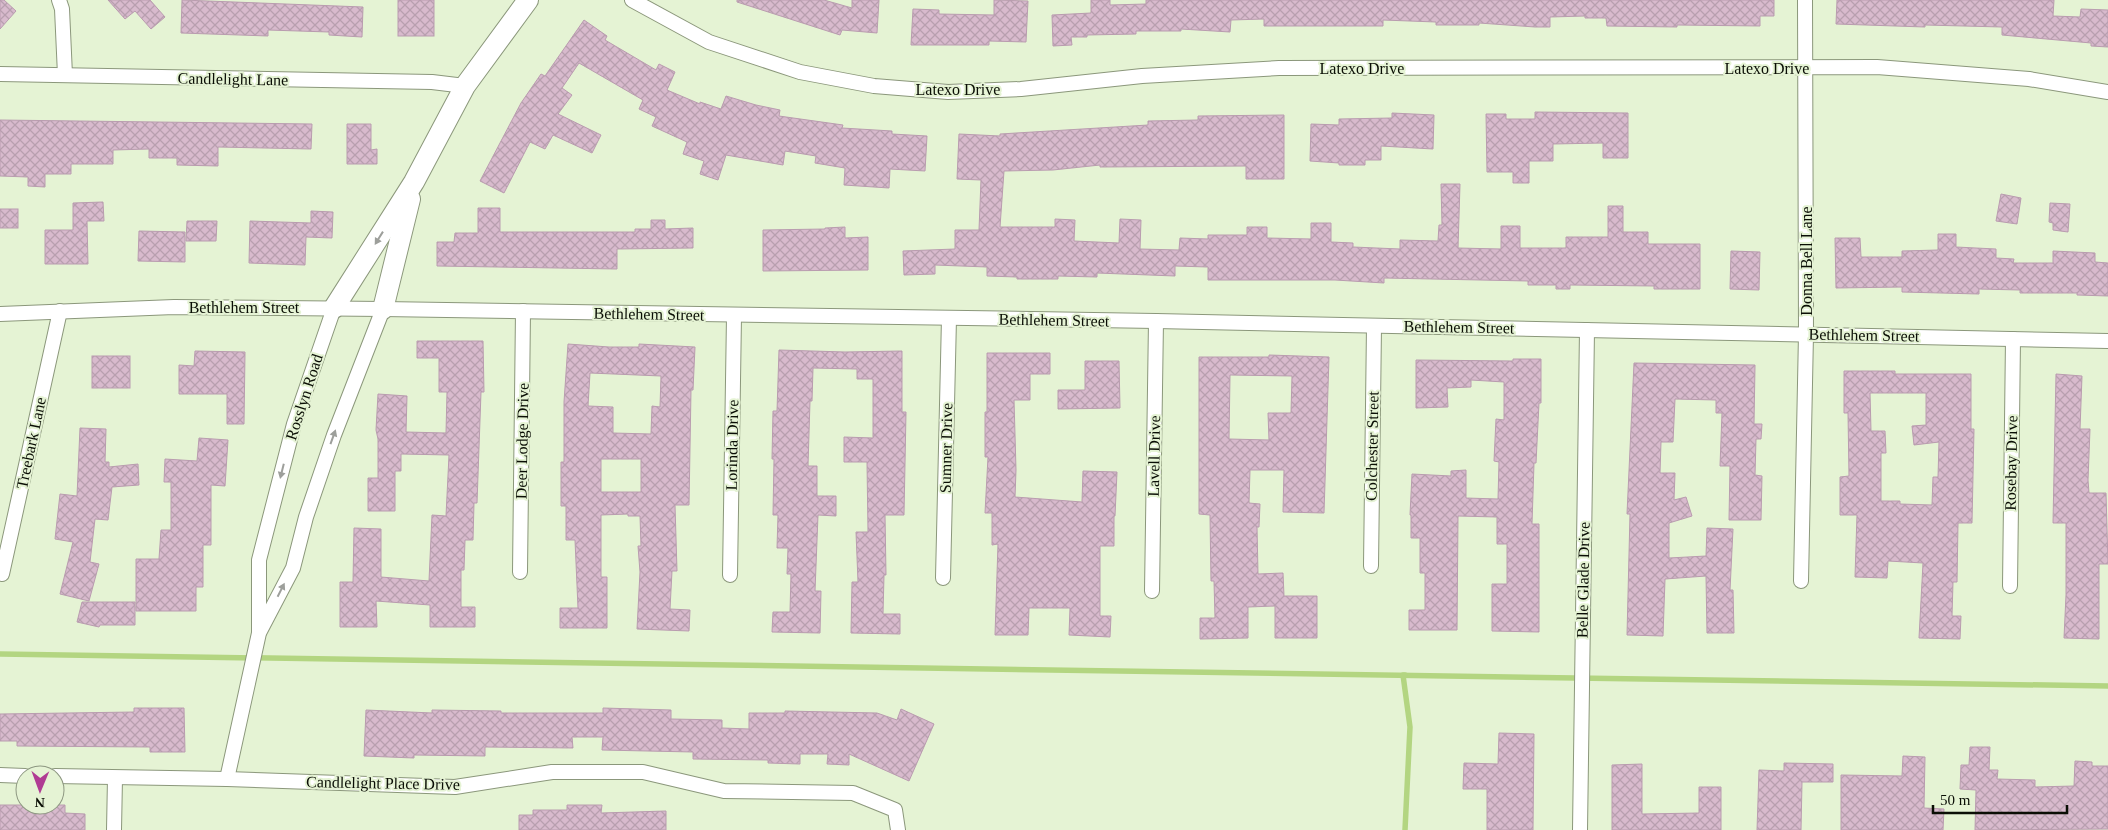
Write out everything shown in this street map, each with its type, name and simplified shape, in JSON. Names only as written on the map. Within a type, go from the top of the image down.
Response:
[{"type":"street","points":[[59,0],[62,9],[65,76]]},
{"type":"street","name":"Rosslyn Road","points":[[227,779],[259,634],[259,560],[294,424],[334,308],[414,182],[465,86],[528,0]]},
{"type":"street","name":"Latexo Drive","points":[[632,0],[709,42],[800,72],[874,86],[948,92],[1021,89],[1142,76],[1279,68],[1877,67],[2029,80],[2108,92]]},
{"type":"street","name":"Donna Bell Lane","points":[[1801,581],[1806,334],[1805,0]]},
{"type":"street","name":"Candlelight Lane","points":[[0,74],[432,82],[465,86]]},
{"type":"street","name":"Rosslyn Road","points":[[259,634],[293,568],[306,517],[334,435],[383,309],[414,182]]},
{"type":"street","name":"Bethlehem Street","points":[[0,314],[174,307],[334,308],[734,316],[1156,321],[2108,340]]},
{"type":"street","name":"Deer Lodge Drive","points":[[520,572],[523,311]]},
{"type":"street","name":"Treebark Lane","points":[[2,574],[60,312]]},
{"type":"street","name":"Lorinda Drive","points":[[730,575],[734,316]]},
{"type":"street","name":"Sumner Drive","points":[[943,578],[949,318]]},
{"type":"street","name":"Lavell Drive","points":[[1152,591],[1156,321]]},
{"type":"street","name":"Colchester Street","points":[[1371,566],[1374,326]]},
{"type":"street","name":"Belle Glade Drive","points":[[1580,830],[1586,330]]},
{"type":"street","name":"Rosebay Drive","points":[[2010,586],[2013,339]]},
{"type":"street","name":"Candlelight Place Drive","points":[[65,776],[227,779],[455,787],[552,772],[644,772],[724,790],[853,793],[895,810],[898,830]]},
{"type":"street","points":[[0,775],[15,776]]},
{"type":"street","points":[[114,830],[115,778]]},
{"type":"building","points":[[0,0],[4,0],[16,11],[0,29]]},
{"type":"building","points":[[108,0],[150,0],[165,17],[151,29],[135,11],[125,19]]},
{"type":"building","points":[[182,0],[363,7],[362,37],[329,35],[329,32],[268,30],[268,36],[181,33]]},
{"type":"building","points":[[398,0],[434,0],[434,36],[398,36]]},
{"type":"building","points":[[737,0],[824,0],[852,8],[852,0],[879,0],[877,33],[842,30],[840,35],[737,2]]},
{"type":"building","points":[[994,0],[1028,1],[1026,42],[989,41],[989,45],[911,45],[913,9],[939,10],[939,14],[994,15]]},
{"type":"building","points":[[1091,0],[1110,0],[1110,5],[1146,4],[1146,0],[1774,0],[1774,16],[1760,16],[1760,26],[1677,25],[1677,27],[1607,26],[1606,18],[1585,18],[1585,16],[1550,17],[1550,27],[1479,23],[1479,25],[1436,25],[1436,22],[1383,20],[1383,26],[1264,26],[1264,19],[1231,20],[1230,32],[1181,29],[1181,31],[1136,31],[1136,34],[1071,37],[1072,45],[1053,46],[1052,15],[1091,13]]},
{"type":"building","points":[[1837,0],[2054,0],[2053,16],[2080,17],[2081,9],[2108,10],[2108,47],[2091,46],[2091,43],[2002,35],[2002,27],[1836,24]]},
{"type":"building","points":[[584,20],[607,36],[605,40],[656,70],[659,64],[675,72],[667,90],[700,104],[700,102],[721,109],[726,96],[780,110],[779,116],[843,125],[842,128],[892,131],[892,134],[927,136],[925,171],[890,169],[889,188],[844,185],[845,168],[815,163],[816,156],[785,151],[783,165],[726,155],[718,180],[700,174],[704,161],[683,154],[687,142],[652,126],[656,117],[639,109],[643,100],[579,63],[562,88],[572,95],[558,114],[601,135],[592,153],[553,135],[545,149],[530,142],[504,193],[480,181],[521,103],[541,74],[545,76]]},
{"type":"building","points":[[1535,112],[1628,113],[1628,158],[1603,158],[1603,143],[1553,144],[1553,161],[1529,161],[1529,183],[1513,183],[1513,172],[1487,172],[1486,114],[1506,114],[1506,119],[1535,119]]},
{"type":"building","points":[[1392,113],[1434,115],[1433,149],[1381,146],[1381,160],[1365,160],[1365,165],[1339,165],[1339,163],[1310,161],[1311,124],[1339,125],[1339,119],[1392,118]]},
{"type":"building","points":[[1284,115],[1284,179],[1246,179],[1246,166],[1100,167],[1100,165],[1053,170],[1004,171],[1000,227],[1055,227],[1055,219],[1075,220],[1074,241],[1119,243],[1120,219],[1141,220],[1140,249],[1179,250],[1180,238],[1208,239],[1208,235],[1247,235],[1247,227],[1267,227],[1267,238],[1311,239],[1311,223],[1331,223],[1331,242],[1353,243],[1353,247],[1400,249],[1400,240],[1438,241],[1439,225],[1442,225],[1441,184],[1460,184],[1458,248],[1501,249],[1501,226],[1520,226],[1520,248],[1566,248],[1566,237],[1608,237],[1608,206],[1623,206],[1623,232],[1648,232],[1648,244],[1700,244],[1700,289],[1654,289],[1654,286],[1570,285],[1570,289],[1556,289],[1556,285],[1528,285],[1528,281],[1384,278],[1384,283],[1335,280],[1208,280],[1208,267],[1175,266],[1175,276],[1097,273],[1097,277],[1058,276],[1058,279],[1017,279],[1017,277],[987,276],[987,267],[935,265],[935,274],[904,275],[903,251],[955,249],[955,230],[979,230],[981,180],[957,179],[959,134],[1000,136],[1000,134],[1148,125],[1148,121],[1198,120],[1198,116]]},
{"type":"building","points":[[0,120],[312,124],[311,149],[218,147],[218,166],[177,165],[177,158],[149,158],[149,149],[113,150],[113,164],[71,164],[71,174],[45,174],[45,187],[28,186],[28,177],[0,176]]},
{"type":"building","points":[[347,124],[371,124],[371,150],[377,149],[377,164],[347,164]]},
{"type":"building","points":[[2001,194],[2021,198],[2017,224],[1996,221]]},
{"type":"building","points":[[103,202],[104,221],[87,221],[88,264],[45,264],[45,230],[73,230],[73,203]]},
{"type":"building","points":[[2050,203],[2070,204],[2068,232],[2053,230],[2053,223],[2049,222]]},
{"type":"building","points":[[478,208],[500,208],[500,232],[635,232],[635,229],[651,229],[651,220],[665,220],[665,229],[693,228],[693,248],[617,249],[617,269],[437,266],[437,242],[454,242],[455,233],[478,233]]},
{"type":"building","points":[[0,209],[18,209],[18,228],[0,228]]},
{"type":"building","points":[[311,211],[333,212],[332,238],[306,237],[305,265],[249,263],[250,221],[311,223]]},
{"type":"building","points":[[187,221],[217,221],[216,241],[186,241]]},
{"type":"building","points":[[845,227],[845,238],[868,237],[868,270],[763,271],[763,230]]},
{"type":"building","points":[[139,231],[185,232],[185,262],[138,261]]},
{"type":"building","points":[[1938,234],[1956,234],[1956,247],[1996,249],[1996,258],[2014,259],[2013,263],[2053,263],[2053,251],[2095,253],[2095,262],[2108,263],[2108,296],[2077,295],[2077,293],[2020,293],[2020,290],[1979,289],[1979,294],[1902,292],[1902,287],[1836,288],[1835,238],[1860,238],[1861,257],[1902,257],[1902,251],[1938,250]]},
{"type":"building","points":[[1731,251],[1760,252],[1759,290],[1730,289]]},
{"type":"building","points":[[417,341],[483,341],[484,392],[481,392],[477,503],[474,503],[473,540],[465,540],[464,570],[461,570],[461,607],[475,607],[475,627],[430,627],[430,605],[376,601],[377,627],[340,627],[340,582],[353,582],[354,528],[381,529],[381,577],[429,581],[432,515],[446,516],[449,455],[401,454],[401,471],[395,471],[395,511],[368,511],[368,478],[378,478],[378,439],[376,430],[378,394],[407,396],[406,432],[446,433],[447,392],[439,392],[439,358],[417,358]]},
{"type":"building","points":[[568,344],[609,347],[639,347],[639,344],[695,347],[693,390],[691,390],[689,505],[675,505],[677,571],[672,571],[670,609],[690,610],[689,631],[637,629],[640,572],[638,546],[641,546],[640,516],[628,516],[628,514],[601,515],[601,577],[607,577],[607,628],[560,628],[560,608],[578,608],[575,540],[566,540],[566,506],[561,506],[561,462],[564,462],[564,402]],"holes":[[[590,373],[661,376],[660,407],[652,406],[651,434],[613,433],[613,407],[588,406]],[[601,459],[641,459],[641,492],[601,492]]]},
{"type":"building","points":[[779,350],[902,351],[902,412],[906,412],[904,515],[885,515],[886,575],[884,575],[883,614],[900,614],[900,634],[851,633],[852,582],[858,582],[856,532],[868,532],[867,462],[844,462],[844,437],[873,438],[873,379],[857,379],[857,369],[813,368],[808,466],[817,466],[817,496],[836,496],[836,516],[818,515],[815,591],[821,591],[820,633],[772,632],[773,612],[790,612],[791,574],[787,574],[788,548],[777,548],[778,515],[773,515],[773,411],[777,411]]},
{"type":"building","points":[[195,351],[245,352],[244,424],[227,424],[227,394],[179,394],[179,365],[194,366]]},
{"type":"building","points":[[987,353],[1050,353],[1050,374],[1030,374],[1030,400],[1014,400],[1015,497],[1082,502],[1083,471],[1117,472],[1114,546],[1100,546],[1100,616],[1111,616],[1110,637],[1069,635],[1070,608],[1029,608],[1028,635],[995,635],[998,544],[992,545],[992,513],[985,513],[988,457],[985,457]]},
{"type":"building","points":[[1269,355],[1329,357],[1324,513],[1283,512],[1284,470],[1250,470],[1249,503],[1260,504],[1259,527],[1257,527],[1258,574],[1283,573],[1284,596],[1317,596],[1317,638],[1275,638],[1275,606],[1248,607],[1248,638],[1200,639],[1200,618],[1215,618],[1214,581],[1211,581],[1210,515],[1199,514],[1199,357],[1269,357]],"holes":[[[1230,375],[1292,376],[1291,413],[1268,413],[1269,440],[1229,439]]]},
{"type":"building","points":[[92,356],[130,356],[130,388],[92,388]]},
{"type":"building","points":[[1513,359],[1541,359],[1541,403],[1539,403],[1536,463],[1534,463],[1532,524],[1539,524],[1539,632],[1492,631],[1492,584],[1507,584],[1507,544],[1497,544],[1497,517],[1458,516],[1457,630],[1409,630],[1409,610],[1425,610],[1425,573],[1420,573],[1420,538],[1411,538],[1412,474],[1451,476],[1451,471],[1466,470],[1466,498],[1498,499],[1499,462],[1494,461],[1496,419],[1504,420],[1504,382],[1471,380],[1471,387],[1447,388],[1448,407],[1416,408],[1416,360],[1513,361]]},
{"type":"building","points":[[1085,361],[1119,361],[1120,408],[1058,409],[1058,390],[1085,390]]},
{"type":"building","points":[[1634,363],[1755,365],[1754,424],[1762,424],[1761,439],[1756,439],[1755,475],[1762,476],[1761,520],[1729,520],[1730,466],[1720,466],[1722,413],[1716,413],[1716,400],[1675,399],[1673,442],[1661,442],[1660,473],[1675,473],[1674,500],[1686,497],[1692,516],[1669,523],[1669,558],[1706,556],[1707,528],[1733,529],[1730,590],[1733,590],[1734,633],[1707,633],[1706,576],[1665,579],[1663,636],[1627,635],[1630,514],[1627,514]]},
{"type":"building","points":[[1844,371],[1895,371],[1895,374],[1971,374],[1971,429],[1974,429],[1972,523],[1958,523],[1957,582],[1953,582],[1952,616],[1961,616],[1960,639],[1919,638],[1923,563],[1888,561],[1887,578],[1855,577],[1857,515],[1840,515],[1840,477],[1849,476],[1848,413],[1844,413]],"holes":[[[1870,393],[1926,393],[1926,425],[1912,426],[1914,445],[1939,442],[1938,477],[1933,477],[1932,505],[1900,504],[1900,501],[1881,501],[1881,453],[1886,453],[1885,431],[1871,431]]]},
{"type":"building","points":[[2056,374],[2082,376],[2080,429],[2090,429],[2089,493],[2106,493],[2108,564],[2099,564],[2099,639],[2064,638],[2066,523],[2053,523]]},
{"type":"building","points":[[80,428],[106,429],[105,462],[109,462],[109,467],[138,464],[139,485],[112,487],[108,520],[95,519],[90,562],[99,564],[89,601],[60,594],[73,542],[55,539],[60,494],[77,496]]},
{"type":"building","points":[[199,438],[228,440],[225,486],[211,485],[211,545],[203,545],[203,587],[196,587],[196,611],[136,611],[136,559],[159,559],[161,530],[171,530],[171,482],[164,482],[165,459],[197,461]]},
{"type":"building","points":[[82,602],[135,602],[135,625],[100,625],[99,627],[77,622]]},
{"type":"building","points":[[134,708],[184,708],[185,752],[150,752],[150,747],[17,746],[17,741],[0,741],[0,714],[134,712]]},
{"type":"building","points":[[603,708],[671,710],[671,719],[722,720],[722,728],[749,729],[749,713],[785,713],[785,711],[877,713],[897,720],[901,709],[934,724],[909,781],[849,754],[849,765],[827,764],[828,754],[800,754],[800,764],[768,763],[768,760],[693,759],[693,752],[602,750],[603,737],[572,737],[573,748],[485,747],[485,756],[414,755],[414,758],[364,756],[366,710],[432,713],[432,710],[501,711],[501,713],[603,713]]},
{"type":"building","points":[[1499,733],[1534,734],[1533,830],[1487,830],[1487,789],[1463,789],[1464,763],[1498,764]]},
{"type":"building","points":[[1970,747],[1990,747],[1989,770],[1998,770],[1997,779],[2035,780],[2035,787],[2074,786],[2075,761],[2092,762],[2092,766],[2108,766],[2108,829],[1975,830],[1976,790],[1960,789],[1961,765],[1969,765]]},
{"type":"building","points":[[1903,756],[1925,757],[1924,808],[1944,809],[1943,830],[1841,830],[1841,775],[1902,776]]},
{"type":"building","points":[[1784,763],[1833,764],[1833,782],[1802,782],[1801,830],[1757,830],[1759,770],[1784,771]]},
{"type":"building","points":[[1642,764],[1642,814],[1699,813],[1699,787],[1721,787],[1721,830],[1612,830],[1612,765]]},
{"type":"building","points":[[0,805],[15,805],[15,815],[85,814],[85,830],[0,830]]},
{"type":"building","points":[[567,805],[602,805],[601,813],[666,811],[666,830],[519,830],[519,815],[533,815],[533,810],[567,810]]},
{"type":"waterway","points":[[0,654],[2108,686]]},
{"type":"waterway","points":[[1405,675],[1403,675],[1410,727],[1405,830]]}]
